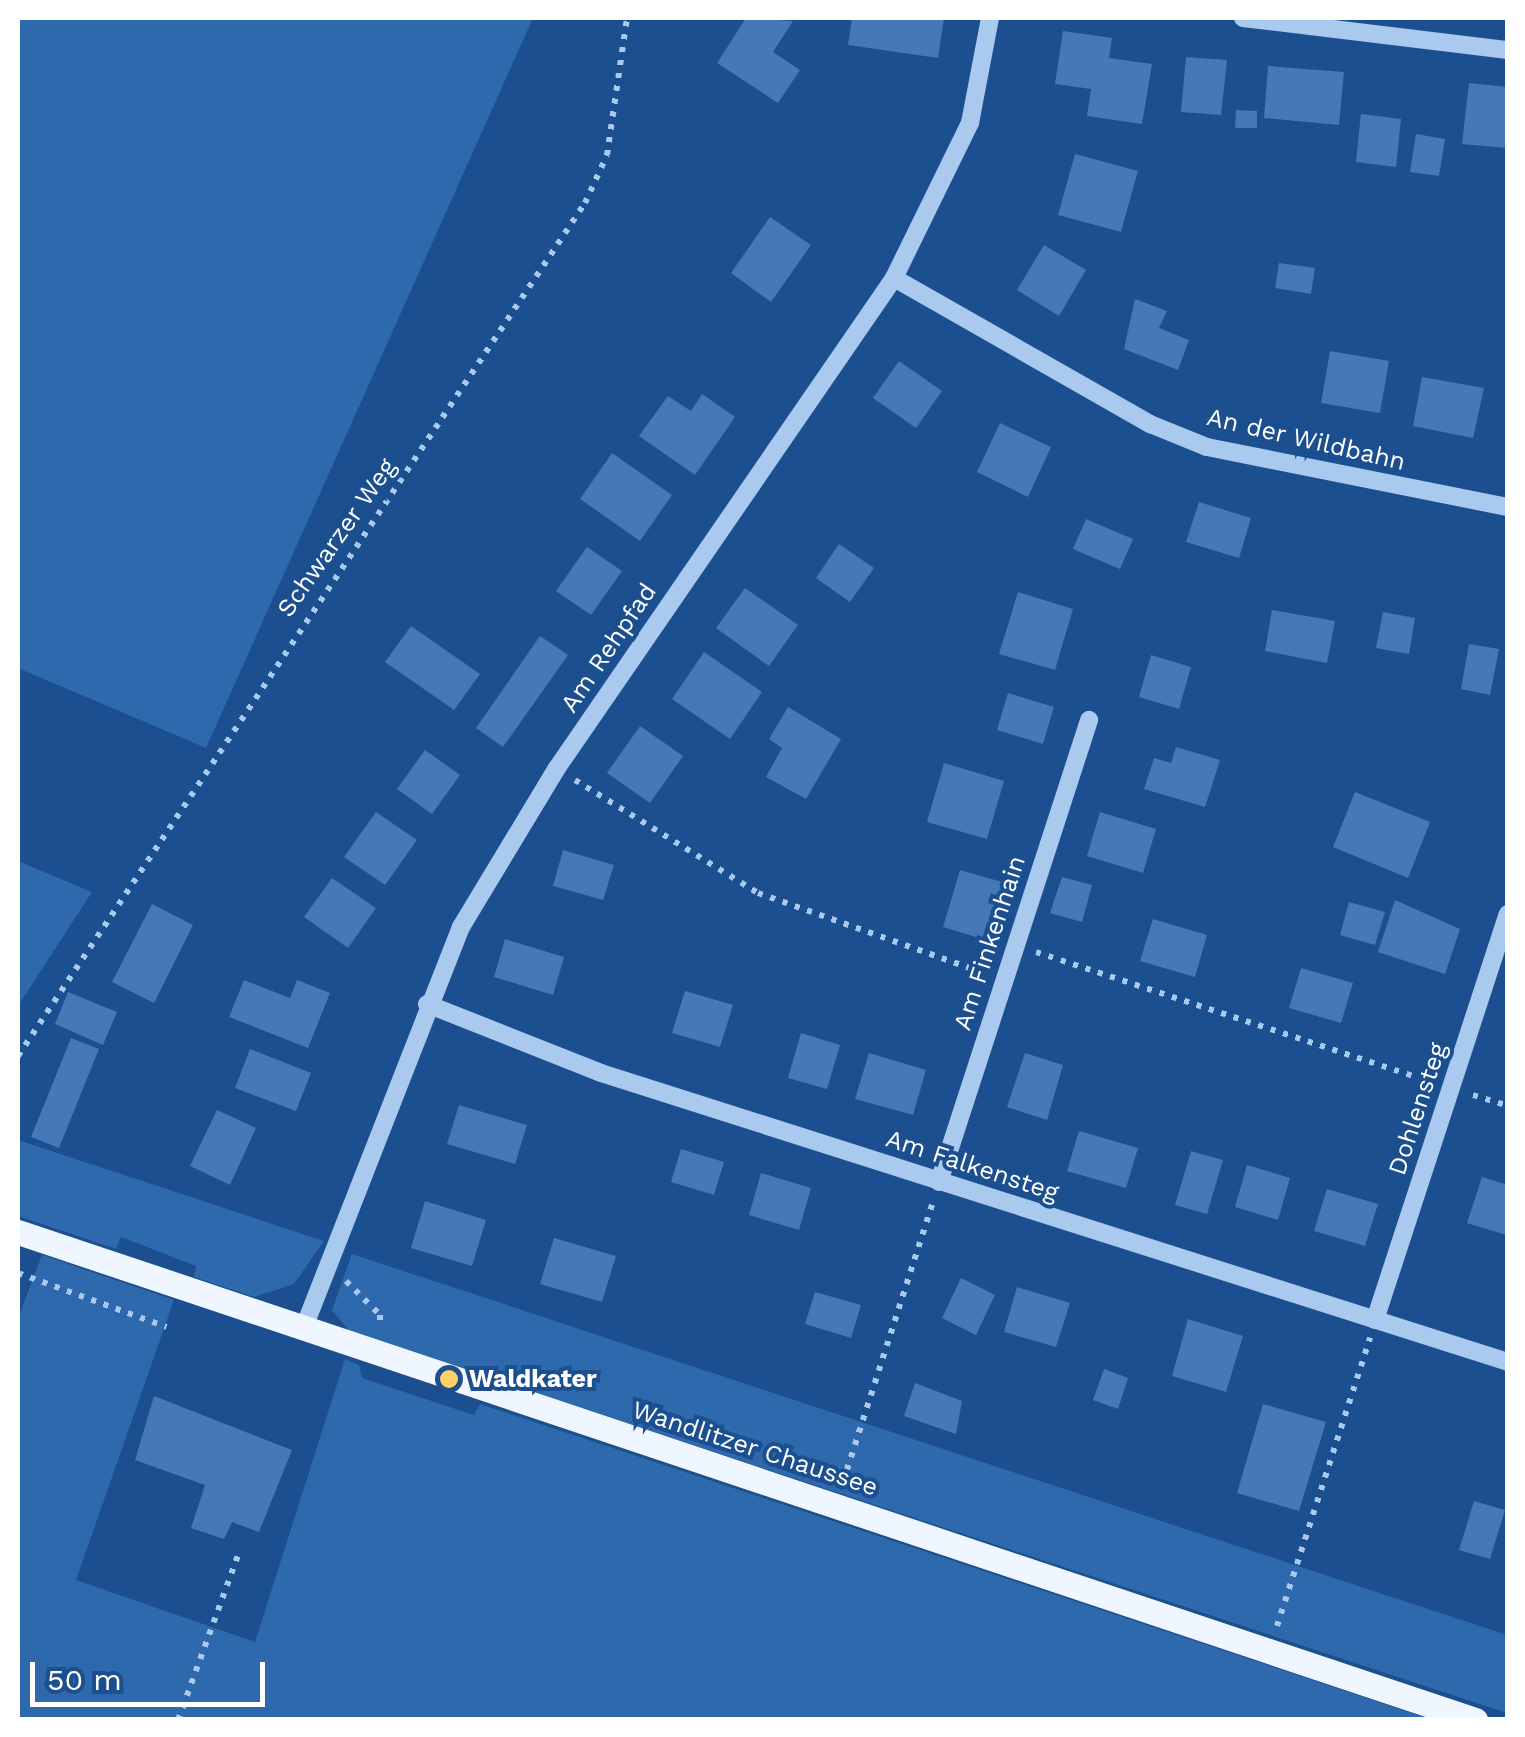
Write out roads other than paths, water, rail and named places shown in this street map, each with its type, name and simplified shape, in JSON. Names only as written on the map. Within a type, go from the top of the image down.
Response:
[{"type":"main road","name":"Wandlitzer Chaussee","points":[[18,1232],[1476,1720]]},
{"type":"street","name":"Am Rehpfad","points":[[303,1330],[460,927],[557,768],[894,278],[970,123],[990,18]]},
{"type":"street","points":[[1242,18],[1508,50]]},
{"type":"street","name":"An der Wildbahn","points":[[894,278],[1150,424],[1207,447],[1508,507]]},
{"type":"street","name":"Am Finkenhain","points":[[939,1182],[1089,720]]},
{"type":"street","name":"Dohlensteg","points":[[1375,1320],[1508,914]]},
{"type":"street","name":"Am Falkensteg","points":[[427,1004],[600,1074],[1508,1362]]},
{"type":"place","name":"Waldkater","points":[[449,1379]]}]
